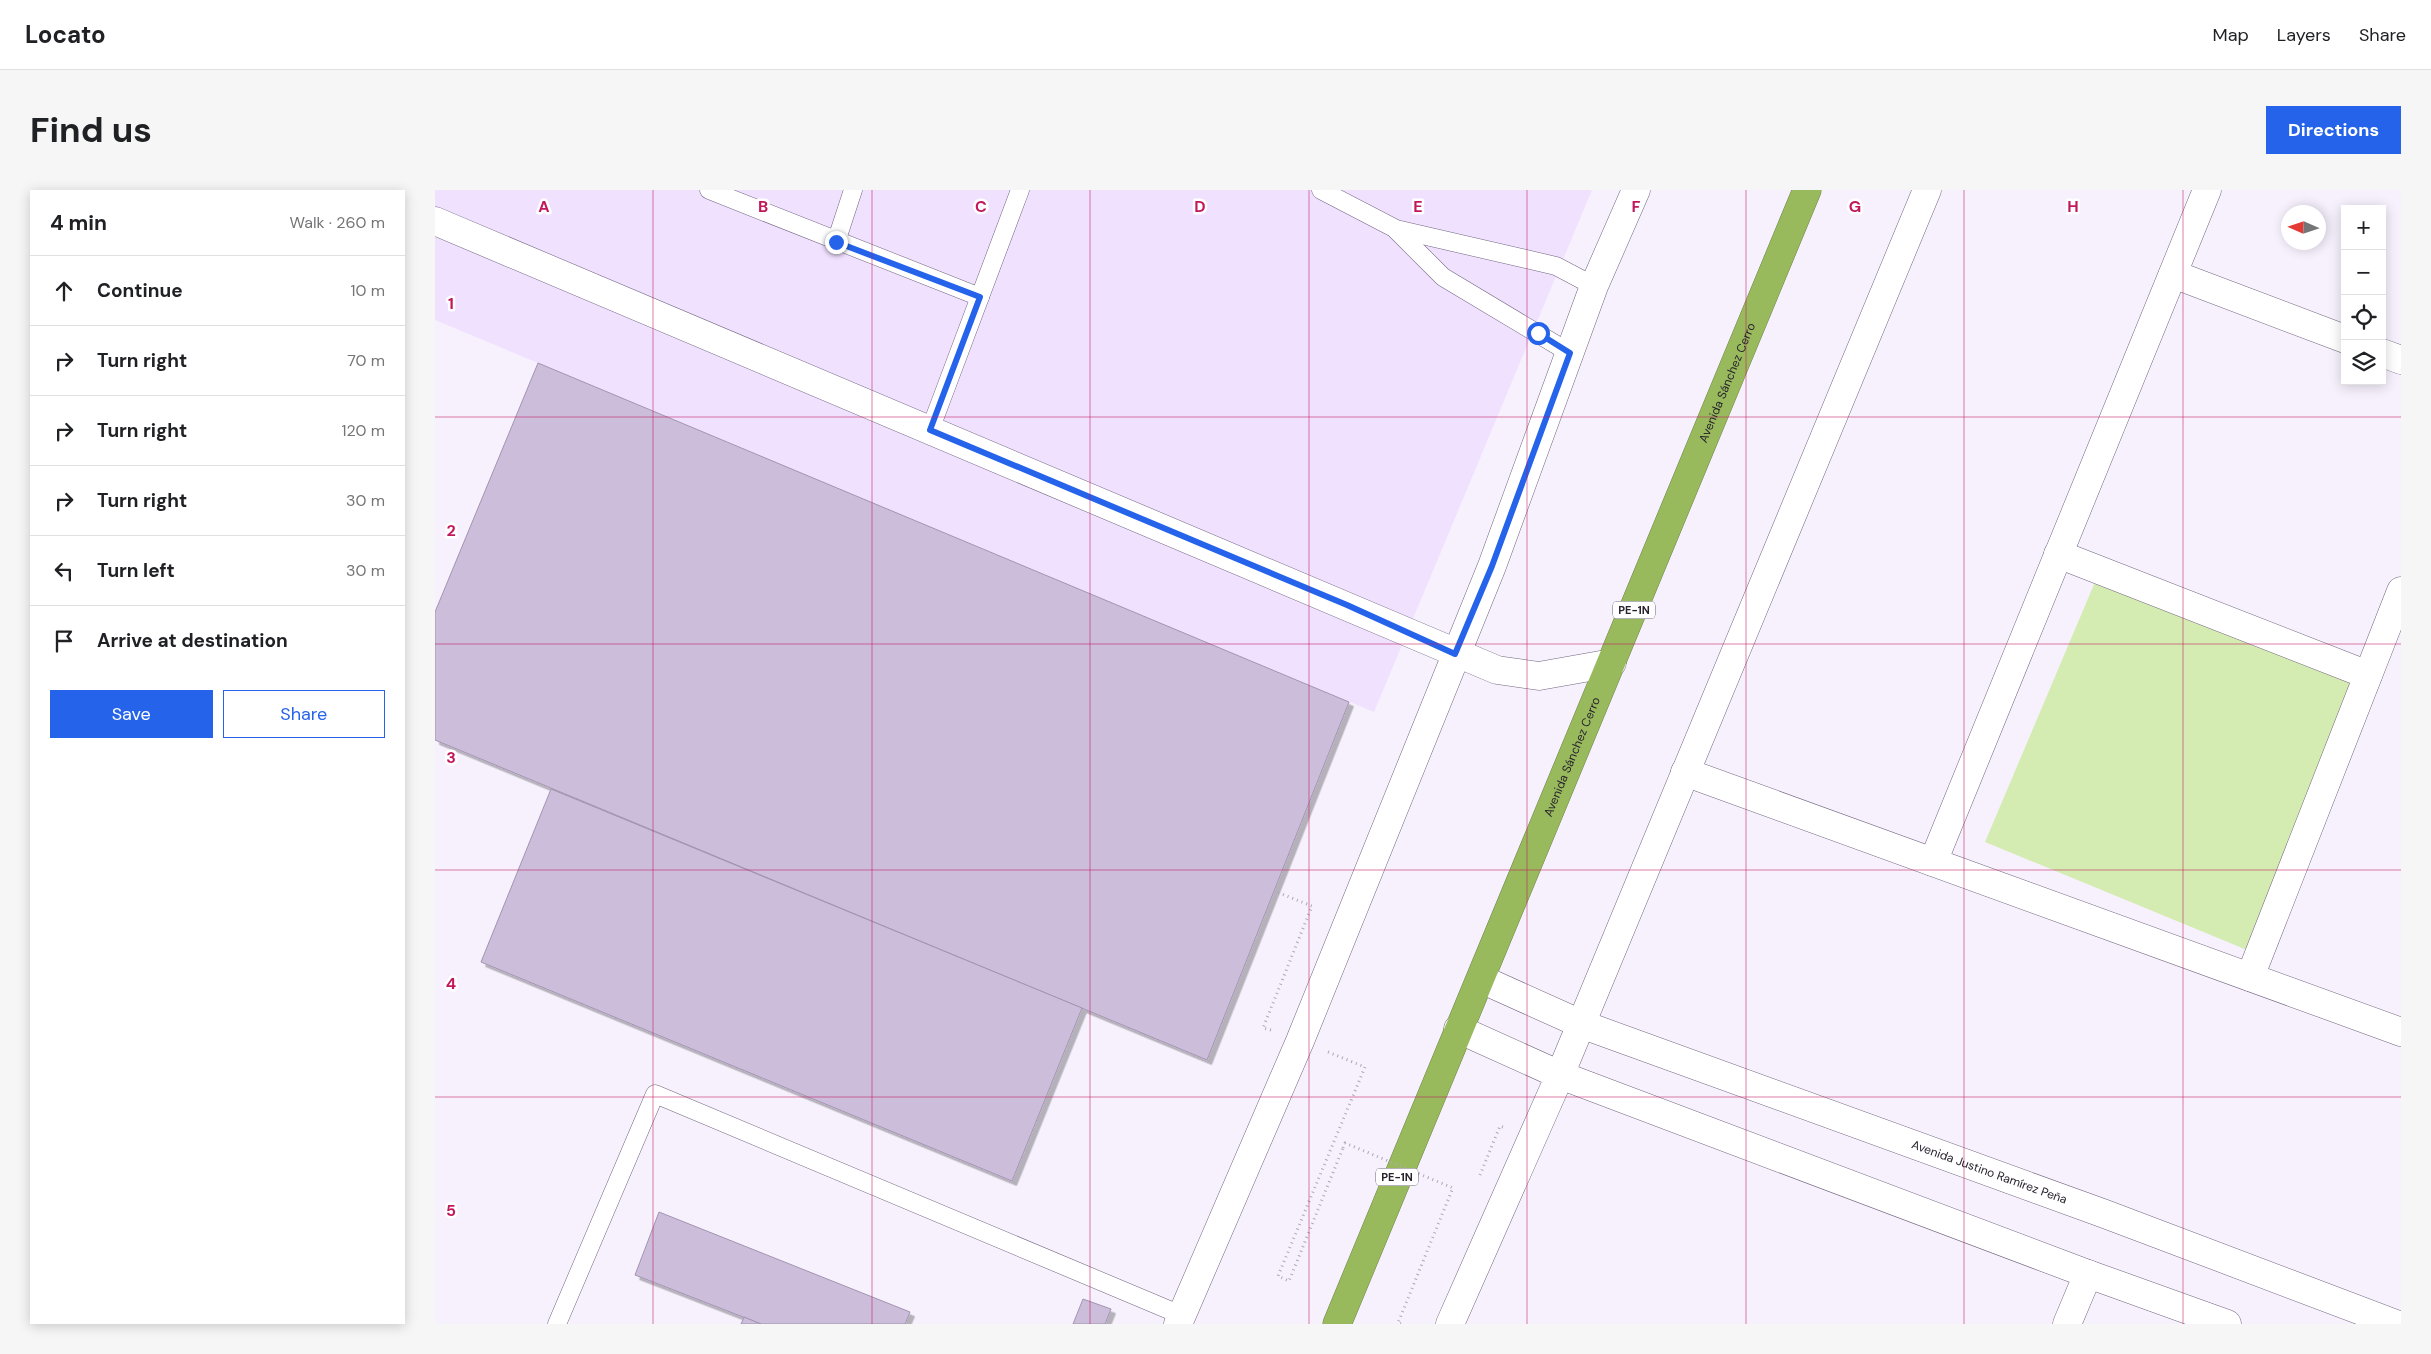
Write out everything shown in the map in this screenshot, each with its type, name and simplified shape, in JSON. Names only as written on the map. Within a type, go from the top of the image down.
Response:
[{"type":"highway","name":"Avenida Sánchez Cerro","points":[[1337,1324],[1807,190]]},
{"type":"street","points":[[1180,1320],[1300,1041],[1492,566],[1594,286],[1636,190]]},
{"type":"street","points":[[1452,1324],[1560,1075],[1927,190]]},
{"type":"street","points":[[1933,862],[2207,190]]},
{"type":"street","points":[[435,221],[1347,605],[1455,654],[1497,670],[1539,676],[1612,663]]},
{"type":"street","points":[[2173,274],[2341,337]]},
{"type":"street","points":[[2386,354],[2401,360]]},
{"type":"street","points":[[2059,554],[2368,675]]},
{"type":"street","points":[[2250,977],[2401,591]]},
{"type":"street","points":[[1685,772],[2401,1032]]},
{"type":"street","name":"Avenida Justino Ramírez Peña","points":[[1481,979],[1581,1024],[2086,1208],[2396,1324]]},
{"type":"street","points":[[1458,1029],[1560,1075],[2088,1274],[2227,1324]]},
{"type":"street","points":[[2067,1324],[2088,1274]]},
{"type":"lane","points":[[709,190],[836,242],[980,297]]},
{"type":"lane","points":[[836,242],[853,190]]},
{"type":"lane","points":[[930,430],[1020,190]]},
{"type":"lane","points":[[1321,190],[1396,229],[1556,266],[1594,286]]},
{"type":"lane","points":[[1396,229],[1443,277],[1570,353]]},
{"type":"lane","points":[[557,1324],[655,1094],[1180,1320]]},
{"type":"path","points":[[1365,1067],[1278,1276],[1289,1281],[1345,1143],[1453,1188],[1398,1323],[1401,1324]]},
{"type":"shaded area","points":[[435,190],[1592,190],[1374,712],[435,320]]},
{"type":"green space","points":[[2095,582],[2356,680],[2247,950],[1985,842]]},
{"type":"building","points":[[538,363],[1349,702],[1207,1060],[435,740],[435,612]]},
{"type":"building","points":[[551,789],[1082,1008],[1012,1181],[481,962]]},
{"type":"building","points":[[659,1212],[910,1312],[905,1324],[761,1324],[635,1275]]},
{"type":"building","points":[[1083,1299],[1111,1309],[1105,1324],[1073,1324]]},
{"type":"building","points":[[744,1317],[761,1324],[741,1324]]},
{"type":"route","points":[[836,242],[980,297],[930,430],[1347,605],[1455,654],[1492,566],[1570,353],[1538,333]]}]
